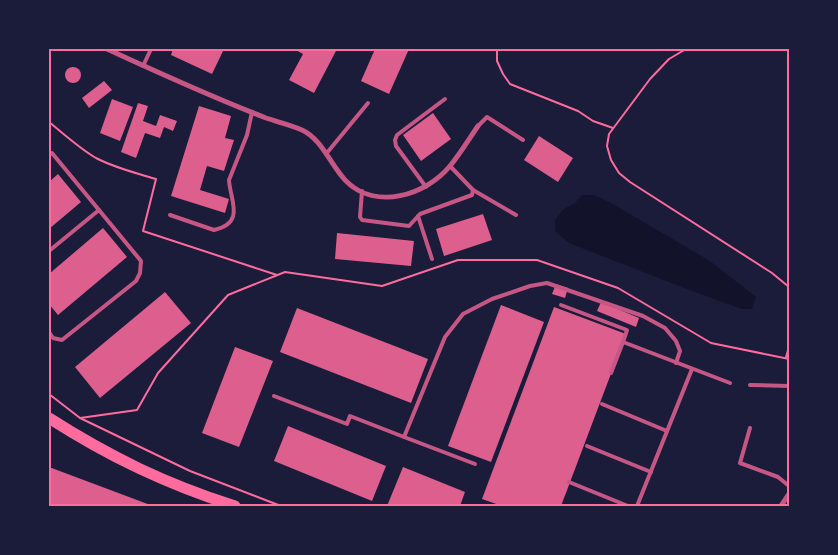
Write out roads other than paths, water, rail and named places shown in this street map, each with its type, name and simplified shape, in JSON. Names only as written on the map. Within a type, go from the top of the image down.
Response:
[{"type":"main road","points":[[49,418],[84,440],[139,470],[234,506]]},
{"type":"street","points":[[106,49],[252,112],[310,134],[347,182],[362,191],[382,197],[396,197],[426,187],[450,166],[478,126]]},
{"type":"street","points":[[781,506],[789,494]]},
{"type":"lane","points":[[143,66],[151,49]]},
{"type":"lane","points":[[426,187],[396,146],[395,140],[397,134],[444,99]]},
{"type":"lane","points":[[326,154],[368,103]]},
{"type":"lane","points":[[170,215],[214,230],[228,223],[233,217],[235,208],[229,180],[244,143],[252,112]]},
{"type":"lane","points":[[478,126],[487,117],[523,140]]},
{"type":"lane","points":[[49,155],[52,153],[142,261],[140,273],[136,281],[62,340],[54,338],[49,332]]},
{"type":"lane","points":[[450,166],[473,190],[516,215]]},
{"type":"lane","points":[[362,191],[360,217],[362,220],[409,226],[418,216],[472,195],[473,190]]},
{"type":"lane","points":[[49,251],[99,210]]},
{"type":"lane","points":[[418,216],[432,259]]},
{"type":"lane","points":[[404,437],[445,337],[463,314],[492,298],[530,286],[547,283],[643,316],[665,328],[676,341],[680,351],[676,363]]},
{"type":"lane","points":[[561,305],[627,330],[611,373]]},
{"type":"lane","points":[[623,342],[730,383]]},
{"type":"lane","points":[[637,506],[692,369]]},
{"type":"lane","points":[[750,385],[789,386]]},
{"type":"lane","points":[[274,396],[347,424],[350,416],[475,464]]},
{"type":"lane","points":[[602,404],[667,431]]},
{"type":"lane","points":[[750,428],[740,462],[778,477],[789,486]]},
{"type":"lane","points":[[587,446],[651,472]]},
{"type":"lane","points":[[569,482],[628,506]]}]
